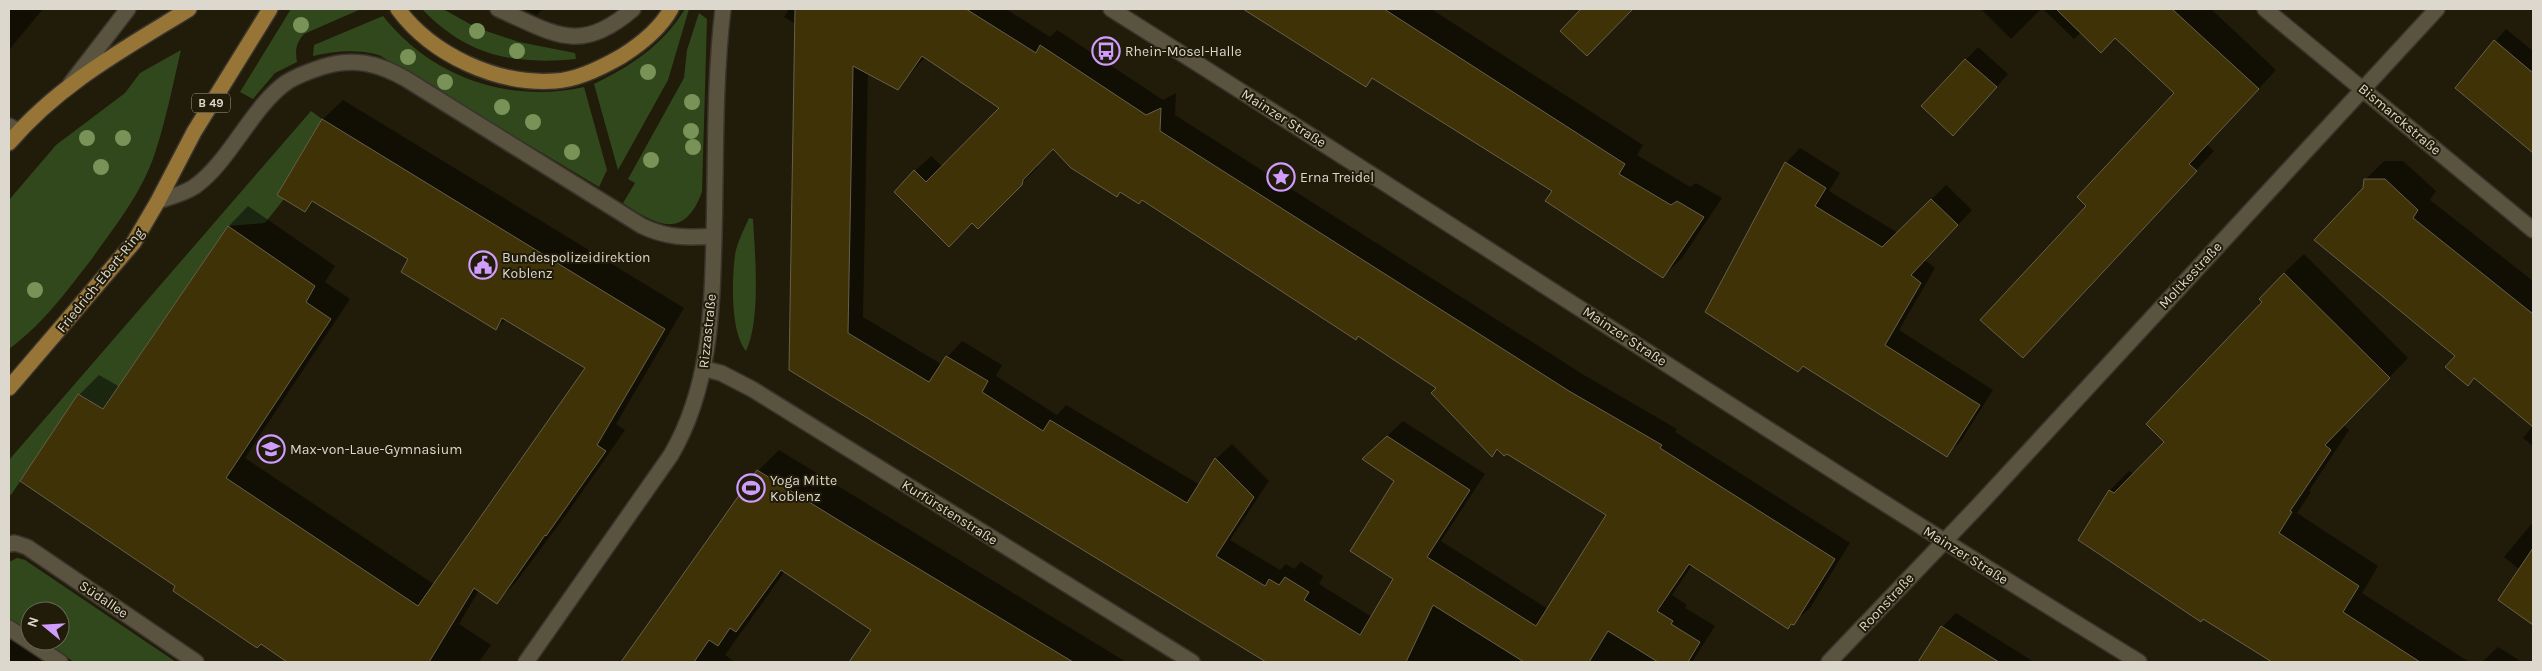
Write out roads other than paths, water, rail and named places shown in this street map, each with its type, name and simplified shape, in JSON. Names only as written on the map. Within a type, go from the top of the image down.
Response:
[{"type":"main road","points":[[12,134],[71,83],[189,9]]},
{"type":"main road","name":"Friedrich-Ebert-Ring","points":[[12,382],[121,258],[158,201],[194,132],[270,9]]},
{"type":"main road","points":[[398,9],[409,23],[435,44],[465,62],[493,73],[555,81],[601,67],[633,49],[656,29],[670,9]]},
{"type":"street","points":[[71,83],[128,9]]},
{"type":"street","points":[[498,9],[554,33],[587,37],[606,30],[633,9]]},
{"type":"street","name":"Rizzastraße","points":[[526,662],[671,455],[689,416],[704,369],[710,326],[723,9]]},
{"type":"street","name":"Mainzer Straße","points":[[1111,9],[1441,217],[1944,541],[2139,662]]},
{"type":"street","name":"Bismarckstraße","points":[[2265,9],[2533,230]]},
{"type":"street","name":"Moltkestraße","points":[[1944,541],[2437,9]]},
{"type":"street","points":[[158,201],[186,192],[206,178],[269,100],[287,82],[305,72],[329,65],[356,62],[378,65],[406,79],[642,226],[671,237],[714,236]]},
{"type":"street","name":"Kurfürstenstraße","points":[[704,369],[721,373],[752,389],[1192,662]]},
{"type":"street","name":"Roonstraße","points":[[1829,662],[1944,541]]},
{"type":"street","name":"Südallee","points":[[9,544],[27,547],[196,662]]},
{"type":"street","points":[[9,628],[60,662]]},
{"type":"place","name":"Rhein-Mosel-Halle","points":[[1106,51]]},
{"type":"place","name":"Erna Treidel","points":[[1281,177]]},
{"type":"place","name":"Bundespolizeidirektion Koblenz","points":[[483,265]]},
{"type":"place","name":"Max-von-Laue-Gymnasium","points":[[271,449]]},
{"type":"place","name":"Yoga Mitte Koblenz","points":[[751,488]]}]
